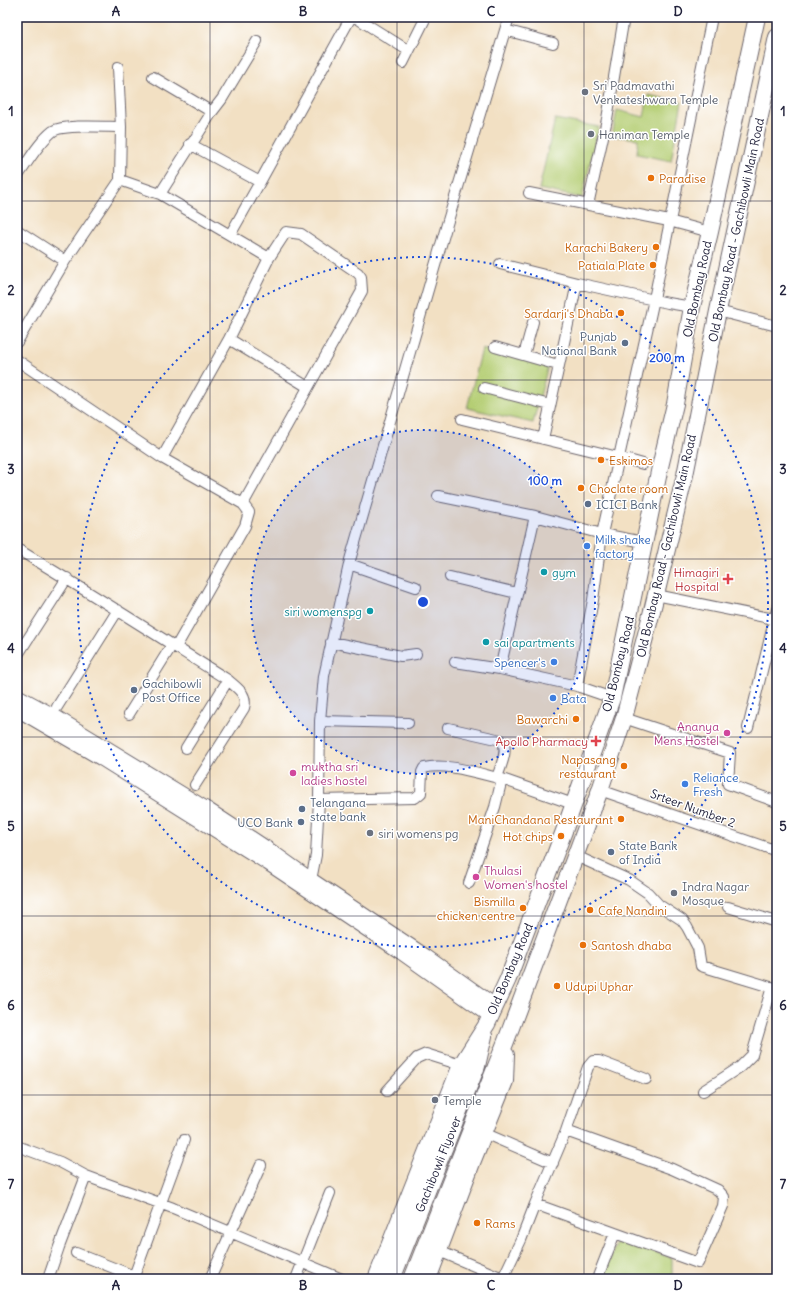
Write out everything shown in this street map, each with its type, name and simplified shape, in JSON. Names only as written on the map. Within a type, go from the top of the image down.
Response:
[{"type":"main road","name":"Old Bombay Road","points":[[376,1279],[461,1065],[487,1010],[508,979],[612,698],[644,542],[675,404],[692,307],[757,17]]},
{"type":"main road","name":"Old Bombay Road - Gachibowli Main Road","points":[[506,1041],[576,856],[624,718],[685,475],[718,312],[777,37]]},
{"type":"main road","name":"Gachibowli Flyover","points":[[392,1279],[478,1066],[487,1010]]},
{"type":"main road","name":"Gachibowli Flyover","points":[[412,1279],[506,1041]]},
{"type":"main road","points":[[428,1279],[505,1081],[506,1041]]},
{"type":"street","points":[[230,235],[351,17]]},
{"type":"street","points":[[355,17],[409,51]]},
{"type":"street","points":[[403,63],[426,17]]},
{"type":"street","points":[[309,884],[316,855],[319,800],[320,721],[324,676],[331,642],[349,564],[447,224],[509,17]]},
{"type":"street","points":[[588,205],[607,119],[624,17]]},
{"type":"street","points":[[577,686],[593,600],[602,534],[654,299],[712,17]]},
{"type":"street","points":[[505,30],[553,43]]},
{"type":"street","points":[[160,194],[190,144],[222,99],[257,41]]},
{"type":"street","points":[[17,342],[65,261],[120,180],[121,127],[118,67]]},
{"type":"street","points":[[153,77],[212,112]]},
{"type":"street","points":[[17,177],[40,145],[54,130],[66,127],[121,127]]},
{"type":"street","points":[[190,144],[260,182]]},
{"type":"street","points":[[120,180],[160,194],[270,258]]},
{"type":"street","points":[[529,193],[710,232]]},
{"type":"street","points":[[17,230],[65,261]]},
{"type":"street","points":[[162,458],[229,339],[270,258],[286,232],[301,234],[358,273],[361,277],[362,291],[243,504]]},
{"type":"street","points":[[500,264],[577,283],[692,307]]},
{"type":"street","points":[[543,438],[577,283]]},
{"type":"street","points":[[718,312],[777,326]]},
{"type":"street","points":[[524,355],[533,322]]},
{"type":"street","points":[[229,339],[308,387]]},
{"type":"street","points":[[495,347],[558,365]]},
{"type":"street","points":[[17,360],[162,458],[243,504],[249,512],[245,526],[174,646],[129,714]]},
{"type":"street","points":[[484,388],[550,405]]},
{"type":"street","points":[[462,419],[543,438],[642,464]]},
{"type":"street","points":[[438,496],[535,516],[602,534],[644,542]]},
{"type":"street","points":[[500,669],[535,516]]},
{"type":"street","points":[[17,549],[118,610],[228,680],[243,692],[245,703],[244,708],[196,785]]},
{"type":"street","points":[[349,564],[416,587]]},
{"type":"street","points":[[450,577],[517,593]]},
{"type":"street","points":[[17,656],[67,578]]},
{"type":"street","points":[[656,595],[774,620]]},
{"type":"street","points":[[748,728],[777,608]]},
{"type":"street","points":[[57,707],[118,610]]},
{"type":"street","points":[[331,642],[401,656],[416,654]]},
{"type":"street","points":[[455,662],[500,669],[577,686],[612,698]]},
{"type":"street","points":[[186,748],[228,680]]},
{"type":"street","points":[[17,696],[65,722],[208,810],[272,852],[309,884],[448,979],[487,1010]]},
{"type":"street","points":[[17,709],[101,758],[268,863],[309,884]]},
{"type":"street","points":[[624,718],[730,753],[728,784],[777,802]]},
{"type":"street","points":[[320,721],[408,723]]},
{"type":"street","points":[[448,728],[501,740],[505,743],[506,748],[499,778],[495,807],[469,883]]},
{"type":"street","points":[[319,800],[415,798],[421,793],[422,772],[424,768],[451,767],[499,778],[573,804]]},
{"type":"street","name":"Srteer Number 2","points":[[600,790],[777,851]]},
{"type":"street","points":[[576,856],[628,880],[648,894],[659,905],[682,920],[687,926],[698,948],[701,966],[775,988],[752,1055],[740,1067],[702,1091]]},
{"type":"street","points":[[728,907],[777,922]]},
{"type":"street","points":[[387,1091],[417,1058],[426,1054],[461,1065]]},
{"type":"street","points":[[439,1251],[504,1278],[566,1131],[588,1067],[593,1061],[599,1061],[646,1079]]},
{"type":"street","points":[[535,1204],[698,1263],[723,1206],[724,1197],[718,1190],[672,1169],[566,1131]]},
{"type":"street","points":[[484,1133],[553,1163]]},
{"type":"street","points":[[76,1253],[133,1277],[184,1140]]},
{"type":"street","points":[[17,1146],[60,1162],[86,1176],[160,1203],[342,1279]]},
{"type":"street","points":[[210,1279],[261,1164]]},
{"type":"street","points":[[48,1279],[86,1176]]},
{"type":"street","points":[[296,1279],[330,1193]]},
{"type":"street","points":[[597,1279],[615,1233]]},
{"type":"green space","points":[[648,95],[682,102],[671,161],[637,154],[638,139],[612,136],[617,110],[644,117]]},
{"type":"green space","points":[[555,119],[599,127],[582,198],[539,189]]},
{"type":"green space","points":[[482,349],[548,366],[533,423],[467,408]]},
{"type":"green space","points":[[618,1239],[672,1258],[672,1279],[602,1279]]},
{"type":"place","name":"Sri Padmavathi Venkateshwara Temple","points":[[585,92]]},
{"type":"place","name":"Haniman Temple","points":[[591,134]]},
{"type":"place","name":"Paradise","points":[[651,178]]},
{"type":"place","name":"Karachi Bakery","points":[[656,247]]},
{"type":"place","name":"Patiala Plate","points":[[653,265]]},
{"type":"place","name":"Sardarji's Dhaba","points":[[621,313]]},
{"type":"place","name":"Punjab National Bank","points":[[625,343]]},
{"type":"place","name":"Eskimos","points":[[601,460]]},
{"type":"place","name":"Choclate room","points":[[581,488]]},
{"type":"place","name":"ICICI Bank","points":[[588,504]]},
{"type":"place","name":"Milk shake factory","points":[[587,546]]},
{"type":"place","name":"gym","points":[[544,572]]},
{"type":"place","name":"Himagiri Hospital","points":[[728,579]]},
{"type":"place","name":"siri womenspg","points":[[370,611]]},
{"type":"place","name":"sai apartments","points":[[486,642]]},
{"type":"place","name":"Spencer's","points":[[554,662]]},
{"type":"place","name":"Gachibowli Post Office","points":[[134,690]]},
{"type":"place","name":"Bata","points":[[553,698]]},
{"type":"place","name":"Bawarchi","points":[[576,719]]},
{"type":"place","name":"Ananya Mens Hostel","points":[[727,733]]},
{"type":"place","name":"Apollo Pharmacy","points":[[596,741]]},
{"type":"place","name":"Napasang restaurant","points":[[624,766]]},
{"type":"place","name":"muktha sri ladies hostel","points":[[293,773]]},
{"type":"place","name":"Reliance Fresh","points":[[685,784]]},
{"type":"place","name":"Telangana state bank","points":[[302,809]]},
{"type":"place","name":"ManiChandana Restaurant","points":[[621,819]]},
{"type":"place","name":"UCO Bank","points":[[301,822]]},
{"type":"place","name":"siri womens pg","points":[[370,833]]},
{"type":"place","name":"Hot chips","points":[[561,836]]},
{"type":"place","name":"State Bank of India","points":[[611,852]]},
{"type":"place","name":"Thulasi Women's hostel","points":[[476,877]]},
{"type":"place","name":"Indra Nagar Mosque","points":[[674,893]]},
{"type":"place","name":"Bismilla chicken centre","points":[[523,908]]},
{"type":"place","name":"Cafe Nandini","points":[[590,910]]},
{"type":"place","name":"Santosh dhaba","points":[[583,945]]},
{"type":"place","name":"Udupi Uphar","points":[[557,986]]},
{"type":"place","name":"Temple","points":[[435,1100]]},
{"type":"place","name":"Rams","points":[[477,1223]]}]
